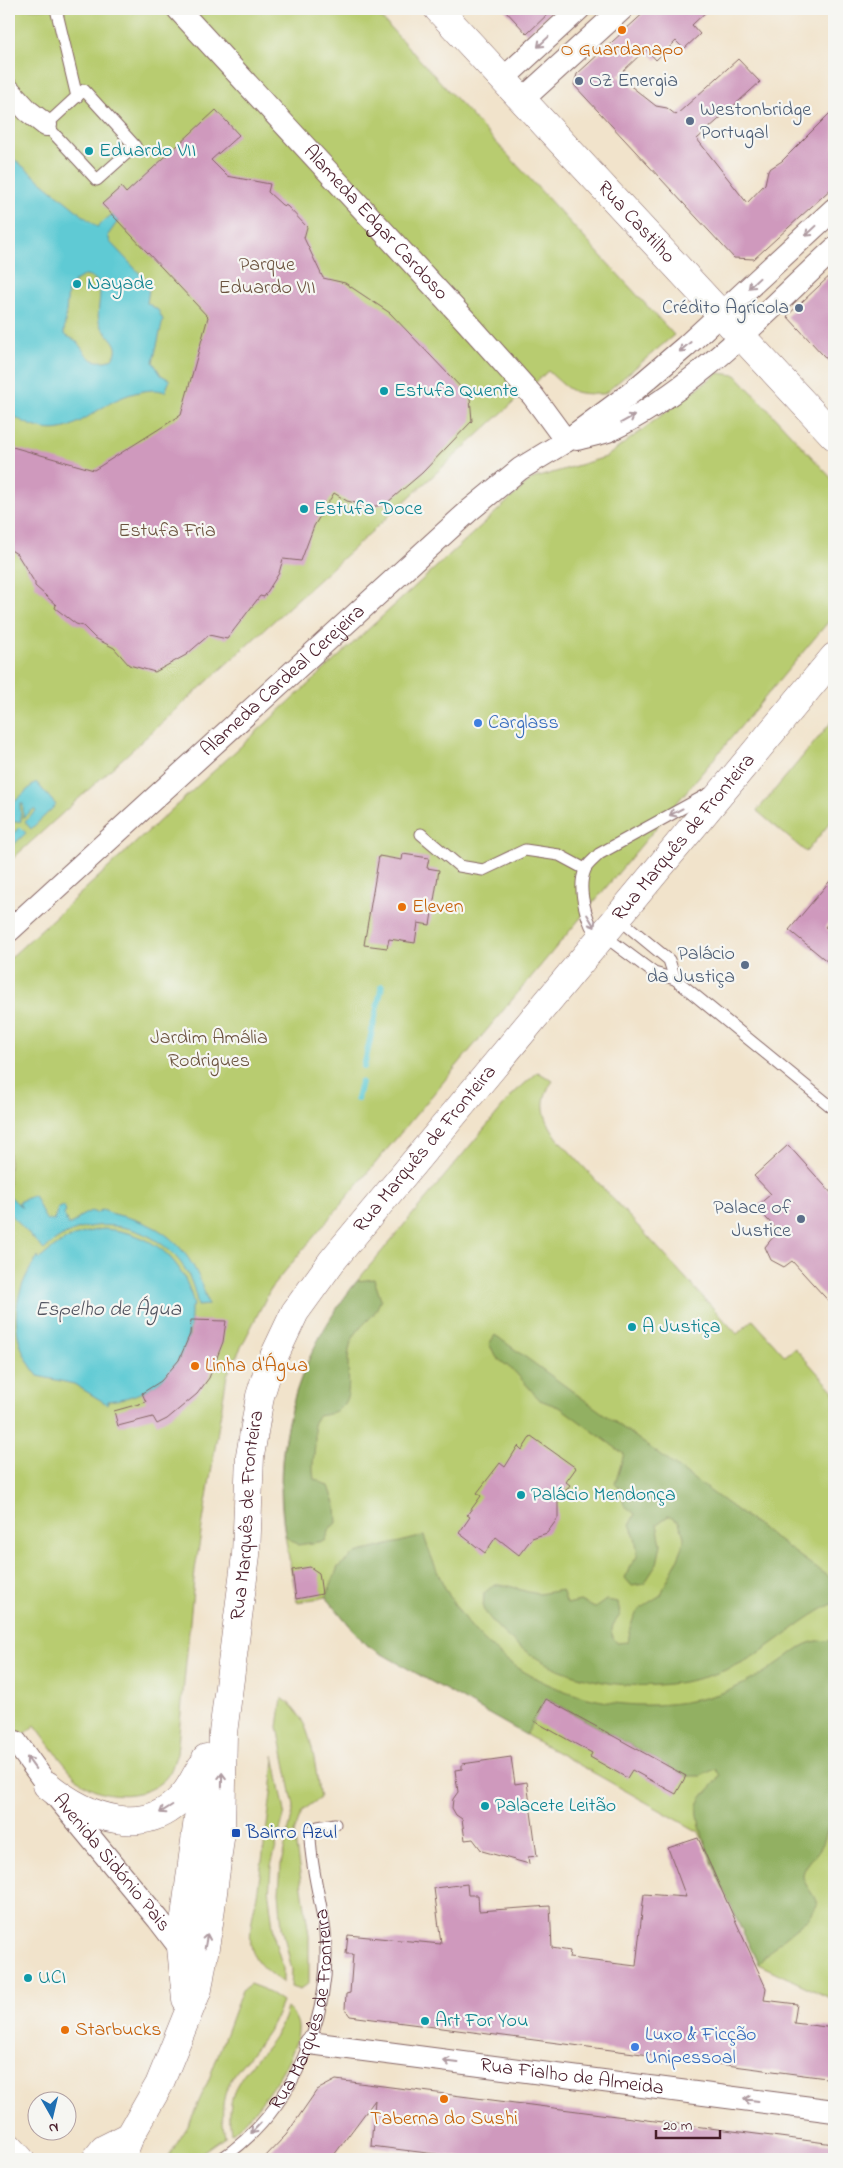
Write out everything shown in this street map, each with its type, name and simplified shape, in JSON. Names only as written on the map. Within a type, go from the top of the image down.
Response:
[{"type":"main road","name":"Rua Castilho","points":[[438,9],[834,436]]},
{"type":"main road","name":"Rua Marquês de Fronteira","points":[[96,2159],[104,2149],[126,2148],[159,2084],[198,1989],[221,1831],[223,1733],[246,1555],[250,1456],[260,1396],[281,1339],[295,1312],[322,1274],[830,663]]},
{"type":"main road","name":"Rua Marquês de Fronteira","points":[[188,2014],[181,1947],[206,1758],[223,1733]]},
{"type":"main road","points":[[47,1785],[67,1800],[93,1814],[118,1820],[140,1820],[152,1817],[177,1801],[186,1792],[206,1758]]},
{"type":"main road","points":[[9,2147],[20,2159]]},
{"type":"street","name":"Alameda Edgar Cardoso","points":[[178,9],[472,328],[533,396],[566,441]]},
{"type":"street","points":[[503,79],[579,9]]},
{"type":"street","points":[[522,100],[622,9]]},
{"type":"street","points":[[9,90],[28,111],[46,125]]},
{"type":"street","points":[[566,441],[631,393],[721,314],[834,209]]},
{"type":"street","points":[[566,441],[608,430],[652,407],[705,368],[834,249]]},
{"type":"street","points":[[788,252],[785,259],[789,271],[801,275],[807,274]]},
{"type":"street","name":"Alameda Cardeal Cerejeira","points":[[9,931],[470,510],[520,469],[566,441]]},
{"type":"street","name":"Avenida Sidónio Pais","points":[[16,1742],[47,1785],[181,1947],[191,1966],[198,1989]]},
{"type":"street","name":"Rua Fialho de Almeida","points":[[310,2043],[834,2111]]},
{"type":"lane","points":[[56,9],[77,97]]},
{"type":"lane","points":[[84,90],[135,146],[96,180],[46,125],[77,97],[84,90]]},
{"type":"lane","points":[[675,979],[669,960],[610,926],[591,926],[586,916],[582,888],[585,869],[599,854],[694,803],[728,780],[745,765]]},
{"type":"lane","points":[[421,834],[459,866],[483,870],[525,850],[559,855],[585,869]]},
{"type":"lane","points":[[610,926],[654,973],[675,979],[834,1109]]},
{"type":"lane","name":"Rua Marquês de Fronteira","points":[[221,2159],[247,2138],[266,2118],[298,2070],[310,2043],[324,1989],[326,1961],[325,1933],[310,1834],[318,1827],[334,1824]]},
{"type":"green space","name":"Parque Eduardo VII","points":[[9,9],[373,9],[674,335],[604,394],[578,393],[573,391],[548,371],[9,862]]},
{"type":"green space","name":"Jardim Amália Rodrigues","points":[[718,373],[736,375],[834,481],[834,615],[271,1288],[227,1375],[195,1570],[177,1754],[170,1772],[162,1782],[152,1788],[126,1795],[99,1791],[78,1779],[35,1725],[9,1748],[9,959],[532,479],[606,457]]},
{"type":"green space","points":[[834,719],[834,818],[806,852],[757,811]]},
{"type":"green space","points":[[538,1072],[553,1081],[545,1096],[544,1111],[549,1125],[559,1140],[737,1334],[753,1320],[785,1356],[795,1348],[834,1391],[834,2000],[758,1964],[699,1832],[366,1645],[326,1597],[297,1602],[281,1503],[282,1460],[292,1405],[312,1353],[340,1304],[357,1281],[514,1093]]},
{"type":"green space","points":[[374,1279],[381,1300],[373,1314],[358,1330],[352,1340],[349,1352],[347,1397],[342,1406],[333,1412],[318,1416],[313,1424],[315,1431],[314,1479],[329,1486],[336,1506],[337,1523],[331,1527],[325,1541],[298,1545],[286,1537],[282,1502],[282,1468],[286,1434],[293,1402],[304,1370],[336,1309],[357,1281]]},
{"type":"green space","points":[[495,1335],[834,1581],[834,1603],[811,1616],[745,1661],[712,1675],[677,1683],[641,1686],[604,1682],[569,1673],[536,1658],[507,1637],[483,1609],[484,1593],[494,1585],[506,1585],[539,1594],[562,1590],[567,1604],[580,1601],[595,1608],[606,1600],[618,1602],[620,1615],[613,1625],[611,1635],[617,1643],[628,1642],[632,1624],[637,1613],[661,1595],[682,1549],[684,1537],[679,1522],[668,1516],[657,1524],[661,1544],[657,1564],[644,1584],[632,1586],[625,1578],[630,1566],[638,1556],[630,1524],[635,1514],[624,1505],[621,1490],[615,1484],[624,1454],[561,1408],[540,1400],[515,1372],[497,1358],[489,1344]]},
{"type":"green space","points":[[424,1536],[437,1571],[450,1597],[479,1636],[509,1661],[542,1681],[578,1695],[615,1703],[654,1705],[692,1701],[730,1690],[743,1684],[809,1643],[834,1641],[834,1820],[829,1826],[821,1847],[803,1873],[806,1884],[817,1905],[809,1918],[778,1943],[758,1964],[711,1860],[699,1820],[699,1802],[720,1775],[715,1769],[701,1776],[686,1776],[547,1699],[526,1735],[366,1645],[326,1597],[338,1567],[356,1553]]},
{"type":"green space","points":[[282,1698],[293,1707],[307,1730],[314,1757],[320,1798],[302,1811],[294,1833],[309,1935],[309,1983],[300,1990],[291,1987],[292,1970],[282,1927],[279,1892],[281,1864],[294,1807],[278,1727]]},
{"type":"green space","points":[[274,1755],[285,1812],[271,1866],[269,1896],[275,1941],[283,1968],[283,1983],[257,1961],[252,1950],[250,1935],[270,1805]]},
{"type":"green space","points":[[250,1984],[263,1989],[282,2002],[269,2030],[240,2067],[227,2088],[223,2102],[225,2137],[194,2159],[167,2159],[188,2126],[209,2079],[242,1990]]},
{"type":"green space","points":[[287,2008],[296,2018],[298,2024],[298,2031],[290,2057],[262,2101],[231,2134],[230,2111],[234,2093],[250,2065],[271,2041],[280,2026]]},
{"type":"water","points":[[9,155],[97,227],[112,215],[118,221],[108,235],[110,242],[145,279],[149,289],[147,303],[158,310],[163,320],[153,362],[161,375],[170,380],[165,392],[156,390],[146,391],[120,398],[77,423],[63,428],[48,430],[30,425],[9,413]],"holes":[[[85,275],[97,282],[100,294],[99,321],[115,345],[115,355],[110,360],[93,360],[77,342],[64,333],[68,291],[75,281]]]},
{"type":"water","points":[[36,782],[56,805],[31,829],[25,822],[36,811],[34,809],[23,818],[23,804],[20,804],[21,821],[9,823],[9,807]]},
{"type":"water","points":[[20,827],[26,833],[9,849],[9,837]]},
{"type":"water","points":[[9,1195],[22,1208],[18,1202],[34,1195],[46,1220],[54,1220],[58,1208],[64,1206],[66,1211],[64,1215],[68,1225],[91,1211],[96,1213],[102,1210],[150,1225],[163,1233],[184,1252],[199,1277],[208,1305],[198,1306],[192,1284],[181,1263],[168,1249],[152,1238],[134,1230],[116,1226],[96,1226],[78,1230],[60,1238],[44,1250],[9,1213]]},
{"type":"water","name":"Espelho de Água","points":[[104,1229],[121,1231],[137,1236],[151,1242],[163,1251],[183,1275],[194,1306],[191,1307],[190,1326],[186,1343],[179,1359],[170,1372],[158,1383],[143,1392],[127,1398],[108,1401],[107,1404],[74,1384],[38,1376],[28,1362],[21,1347],[16,1317],[22,1286],[38,1257],[40,1259],[54,1247],[69,1238],[86,1232]]},
{"type":"building","points":[[504,9],[553,9],[527,34]]},
{"type":"building","points":[[648,9],[709,9],[692,25],[700,34],[684,49],[676,41],[656,60],[646,49],[618,76],[656,106],[667,108],[676,115],[738,59],[760,82],[697,139],[747,203],[765,184],[768,170],[782,161],[834,109],[834,186],[754,259],[734,258],[574,85],[577,74]]},
{"type":"building","name":"Estufa Fria","points":[[216,110],[239,135],[211,160],[227,176],[270,184],[268,192],[282,205],[287,206],[307,227],[304,238],[323,278],[345,283],[390,313],[470,397],[472,421],[422,473],[388,502],[377,506],[368,506],[347,501],[334,493],[314,526],[301,561],[283,559],[279,573],[264,597],[260,596],[227,639],[209,635],[186,655],[155,672],[129,665],[114,648],[95,638],[83,626],[76,624],[55,608],[56,605],[35,586],[17,554],[9,549],[9,446],[94,470],[181,415],[208,317],[102,204],[121,187],[126,193]]},
{"type":"building","points":[[834,272],[834,367],[787,316]]},
{"type":"building","name":"Eleven","points":[[403,854],[429,858],[427,868],[439,870],[430,925],[418,923],[415,943],[389,939],[387,948],[364,945],[379,856],[402,860]]},
{"type":"building","points":[[834,876],[834,915],[825,927],[834,935],[834,967],[789,930]]},
{"type":"building","name":"Palace of Justice","points":[[788,1145],[834,1196],[834,1307],[792,1261],[784,1267],[771,1260],[765,1247],[778,1231],[756,1207],[771,1194],[754,1176]]},
{"type":"building","name":"Linha d'Água","points":[[191,1320],[226,1321],[223,1342],[209,1378],[197,1394],[167,1419],[157,1424],[153,1417],[118,1426],[114,1411],[146,1402],[142,1393],[161,1381],[179,1360],[190,1334]]},
{"type":"building","name":"Palácio Mendonça","points":[[531,1436],[576,1468],[566,1482],[570,1485],[558,1501],[558,1518],[547,1533],[532,1538],[519,1555],[496,1537],[485,1553],[459,1533],[470,1517],[467,1515],[481,1496],[477,1493],[500,1463],[505,1467],[518,1446],[522,1450]]},
{"type":"building","points":[[310,1567],[319,1573],[322,1594],[296,1599],[292,1570]]},
{"type":"building","points":[[546,1699],[686,1776],[676,1794],[632,1770],[627,1778],[590,1757],[592,1753],[534,1721]]},
{"type":"building","name":"Palacete Leitão","points":[[511,1757],[515,1784],[527,1782],[537,1856],[528,1857],[529,1864],[482,1851],[473,1839],[465,1840],[462,1819],[456,1815],[452,1808],[453,1799],[458,1792],[455,1770],[462,1769],[462,1764]]},
{"type":"building","points":[[698,1838],[766,1988],[764,2000],[797,2004],[794,2023],[834,2028],[834,2079],[350,2016],[345,2009],[346,1994],[350,1993],[353,1954],[346,1954],[348,1935],[441,1944],[434,1888],[467,1884],[468,1895],[478,1895],[479,1911],[550,1906],[552,1948],[570,1951],[569,1958],[636,1966],[644,1894],[686,1897],[668,1848]]},
{"type":"building","points":[[336,2080],[834,2144],[834,2159],[475,2159],[371,2146],[375,2100],[331,2159],[263,2159],[286,2135],[317,2090]]},
{"type":"waterway","points":[[364,1067],[382,986]]},
{"type":"waterway","points":[[357,1099],[361,1082]]},
{"type":"place","name":"O Guardanapo","points":[[622,30]]},
{"type":"place","name":"OZ Energia","points":[[579,81]]},
{"type":"place","name":"Westonbridge Portugal","points":[[690,121]]},
{"type":"place","name":"Eduardo VII","points":[[89,151]]},
{"type":"place","name":"Nayade","points":[[77,284]]},
{"type":"place","name":"Crédito Agrícola","points":[[799,308]]},
{"type":"place","name":"Estufa Quente","points":[[384,391]]},
{"type":"place","name":"Estufa Doce","points":[[304,509]]},
{"type":"place","name":"Carglass","points":[[478,723]]},
{"type":"place","name":"Eleven","points":[[402,907]]},
{"type":"place","name":"Palácio da Justiça","points":[[745,965]]},
{"type":"place","name":"Palace of Justice","points":[[801,1219]]},
{"type":"place","name":"A Justiça","points":[[632,1327]]},
{"type":"place","name":"Linha d'Água","points":[[195,1366]]},
{"type":"place","name":"Palácio Mendonça","points":[[521,1495]]},
{"type":"place","name":"Palacete Leitão","points":[[485,1806]]},
{"type":"place","name":"Bairro Azul","points":[[236,1833]]},
{"type":"place","name":"UCI","points":[[28,1978]]},
{"type":"place","name":"Art For You","points":[[425,2021]]},
{"type":"place","name":"Starbucks","points":[[65,2030]]},
{"type":"place","name":"Luxo & Ficção Unipessoal","points":[[635,2047]]},
{"type":"place","name":"Taberna do Sushi","points":[[444,2099]]}]
